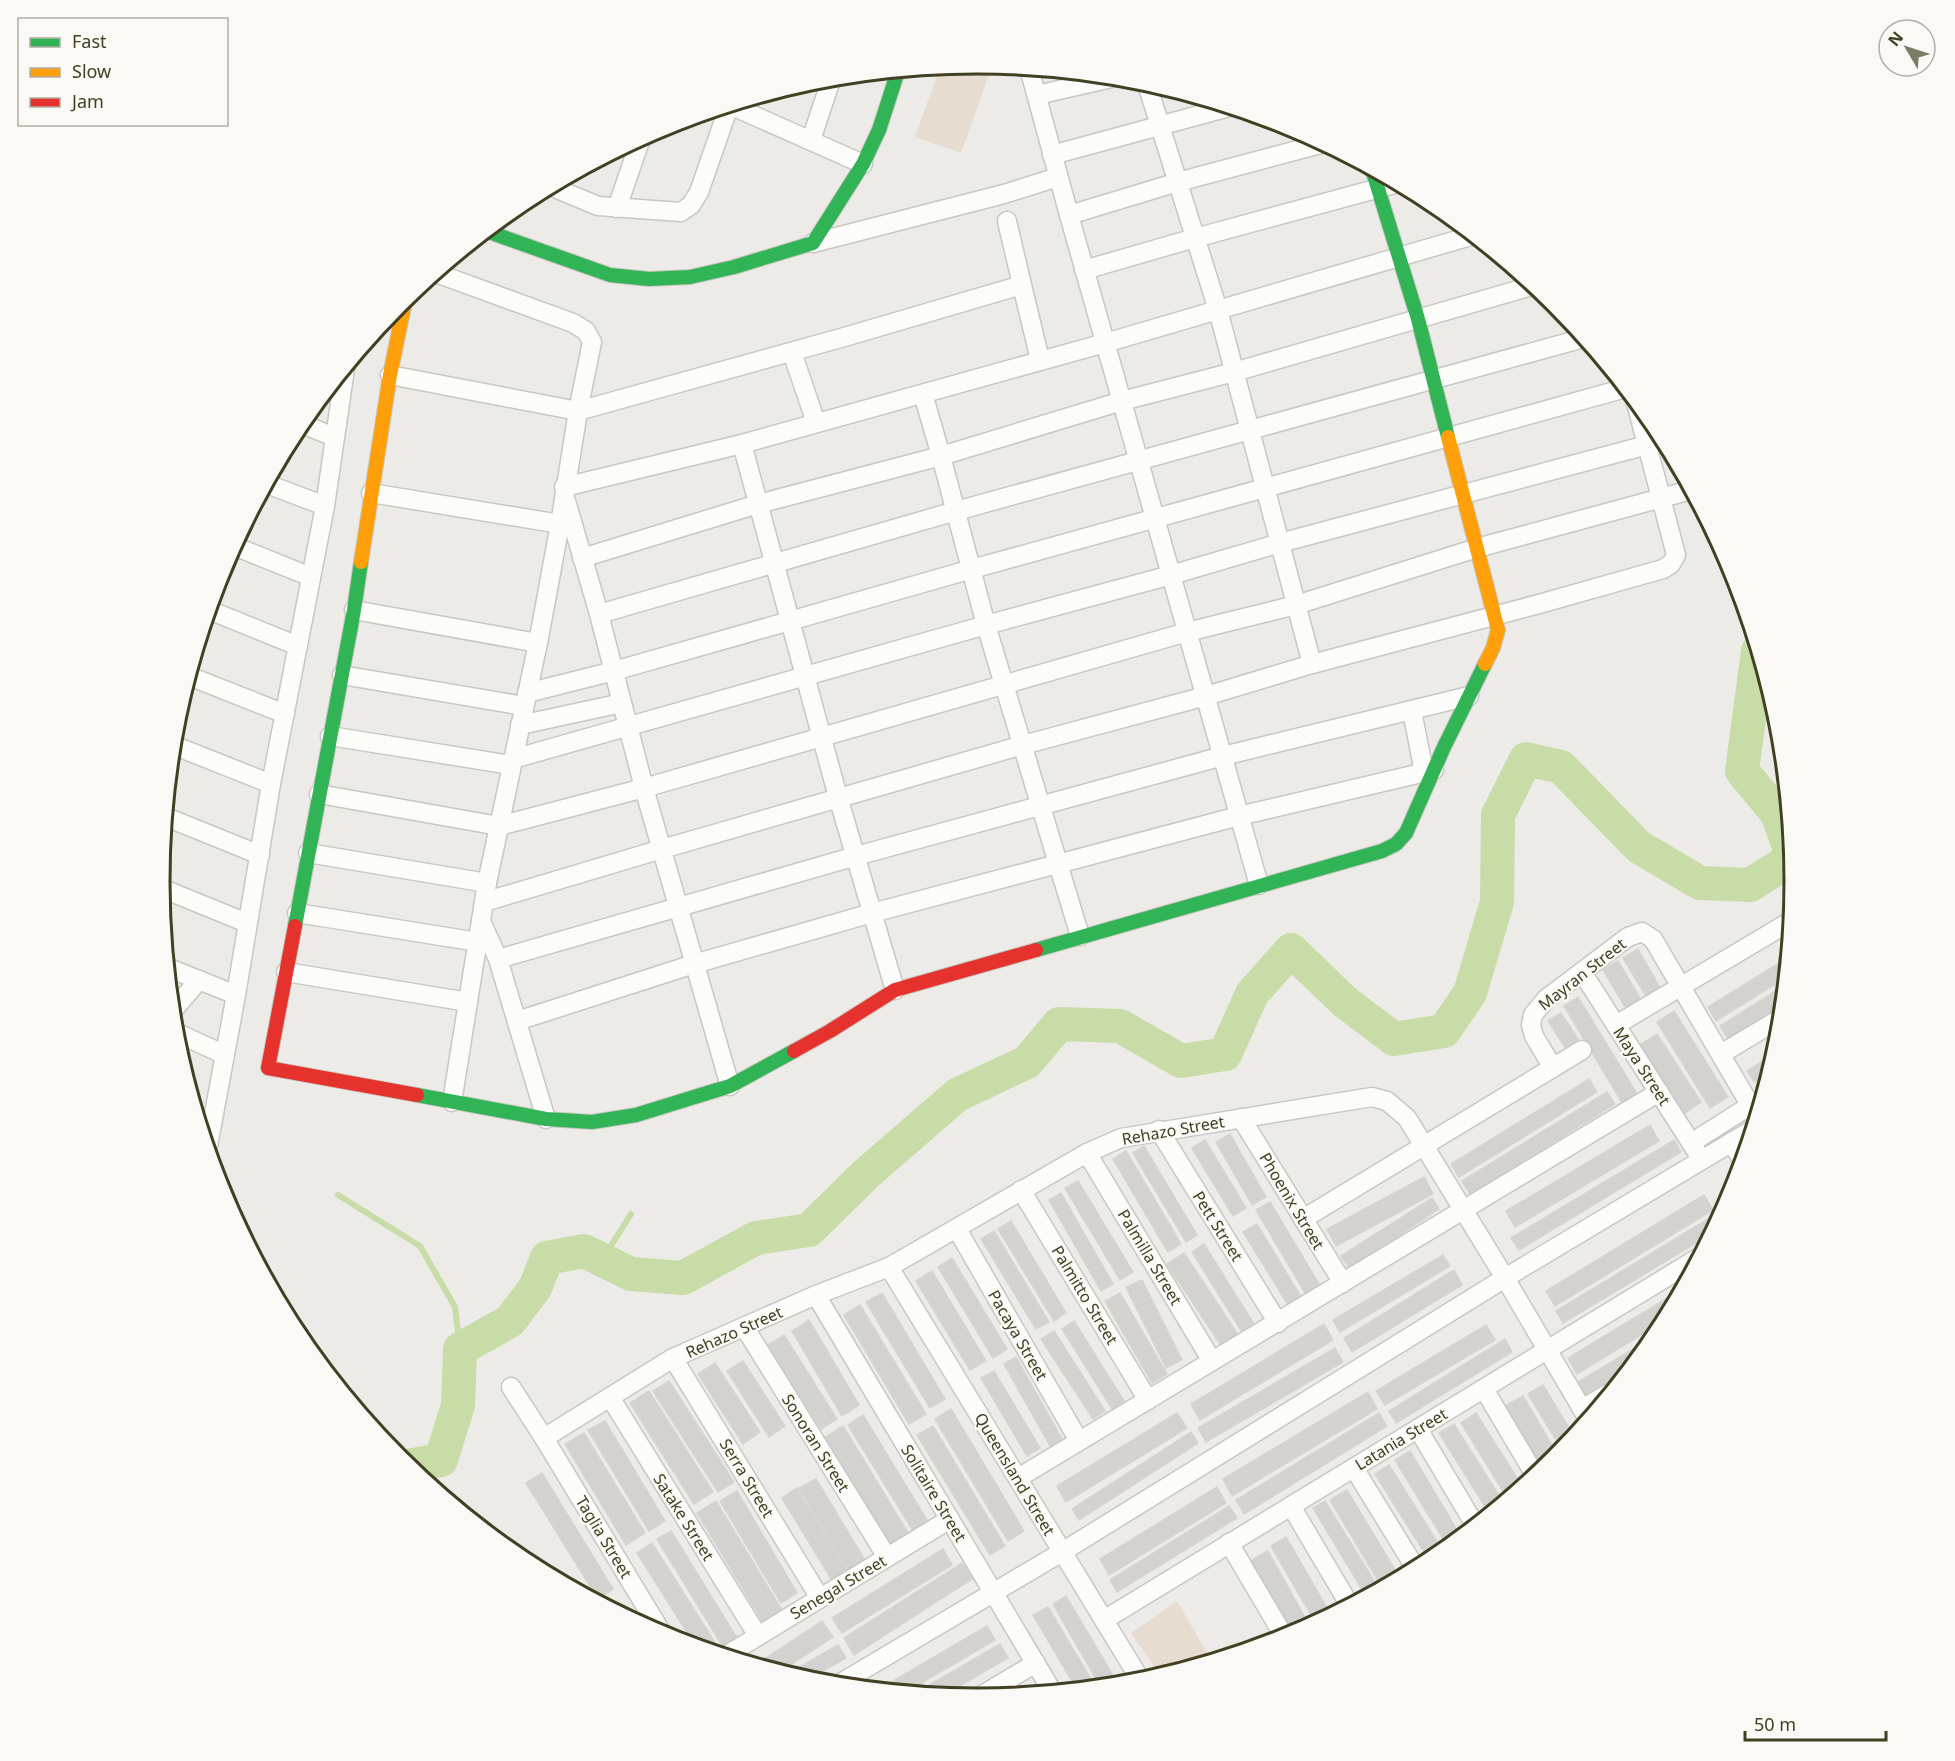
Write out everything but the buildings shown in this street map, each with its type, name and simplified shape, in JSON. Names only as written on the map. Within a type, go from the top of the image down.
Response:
[{"type":"street","points":[[1031,75],[1084,270],[1259,885]]},
{"type":"street","points":[[813,243],[863,164],[879,130],[896,78]]},
{"type":"street","points":[[1037,95],[1094,82]]},
{"type":"street","points":[[812,140],[829,88]]},
{"type":"street","points":[[1150,92],[1218,310],[1312,664]]},
{"type":"street","points":[[752,106],[812,140],[863,164]]},
{"type":"street","points":[[1052,155],[1217,110]]},
{"type":"street","points":[[561,190],[598,206],[681,212],[691,205],[699,192],[726,114]]},
{"type":"street","points":[[1069,215],[1178,182],[1311,146]]},
{"type":"street","points":[[617,208],[633,151]]},
{"type":"street","points":[[495,234],[610,275],[649,279],[690,276],[734,267],[813,243],[1004,194],[1058,177]]},
{"type":"street","points":[[402,315],[390,375],[354,610],[268,1068],[546,1119],[592,1122],[636,1114],[730,1086],[830,1031],[895,990],[1382,851],[1396,844],[1406,833],[1429,771],[1494,648],[1498,630],[1418,319],[1375,179]]},
{"type":"street","points":[[1084,270],[1387,186]]},
{"type":"street","points":[[1007,221],[1040,360]]},
{"type":"street","points":[[564,491],[1105,343],[1466,238]]},
{"type":"street","points":[[443,276],[573,323],[586,331],[592,342],[538,643],[488,883],[452,1102]]},
{"type":"street","points":[[390,375],[578,411],[1023,285]]},
{"type":"street","points":[[582,558],[758,504],[941,456],[1122,400],[1234,372],[1525,288]]},
{"type":"street","points":[[599,614],[956,511],[1576,340]]},
{"type":"street","points":[[792,351],[816,423]]},
{"type":"street","points":[[207,1119],[236,995],[272,783],[325,506],[343,382]]},
{"type":"street","points":[[342,675],[526,700],[614,671],[972,569],[1619,390]]},
{"type":"street","points":[[922,393],[986,625],[1080,936]]},
{"type":"street","points":[[483,911],[662,849],[838,797],[1206,696],[1312,664],[1663,569],[1671,564],[1676,555],[1641,422]]},
{"type":"street","points":[[310,427],[334,437]]},
{"type":"street","points":[[742,444],[838,797],[895,990]]},
{"type":"street","points":[[330,736],[512,762],[986,625],[1280,543],[1647,445]]},
{"type":"street","points":[[274,487],[325,506]]},
{"type":"street","points":[[564,491],[599,614],[644,788],[730,1086]]},
{"type":"street","points":[[319,794],[499,826],[644,788],[1187,632],[1296,605],[1477,548],[1684,492]]},
{"type":"street","points":[[371,494],[560,524]]},
{"type":"street","points":[[242,549],[311,577]]},
{"type":"street","points":[[354,610],[538,643]]},
{"type":"street","points":[[216,613],[298,646]]},
{"type":"street","points":[[196,679],[285,714]]},
{"type":"street","points":[[498,959],[856,856],[1224,756],[1470,696]]},
{"type":"street","points":[[520,725],[622,703]]},
{"type":"street","points":[[1412,711],[1429,771]]},
{"type":"street","points":[[182,748],[272,783]]},
{"type":"street","points":[[517,1021],[694,964],[872,913],[1239,816],[1429,771]]},
{"type":"street","points":[[173,820],[260,855]]},
{"type":"street","points":[[308,853],[488,883]]},
{"type":"street","points":[[170,892],[247,923]]},
{"type":"street","points":[[483,911],[546,1119]]},
{"type":"street","points":[[297,913],[478,942]]},
{"type":"street","points":[[1616,1025],[1783,930]]},
{"type":"street","name":"Mayran Street","points":[[1553,1068],[1534,1036],[1531,1025],[1533,1015],[1546,999],[1634,934],[1642,932],[1653,939],[1682,986]]},
{"type":"street","points":[[176,971],[236,995]]},
{"type":"street","points":[[286,972],[468,1002]]},
{"type":"street","name":"Maya Street","points":[[1582,972],[1702,1160]]},
{"type":"street","points":[[180,1002],[199,980]]},
{"type":"street","points":[[1682,986],[1752,1106]]},
{"type":"street","points":[[1721,1054],[1771,1024]]},
{"type":"street","points":[[186,1037],[224,1053]]},
{"type":"street","points":[[1303,1219],[1582,1050]]},
{"type":"street","points":[[1018,1478],[1465,1211],[1659,1092]]},
{"type":"street","name":"Rehazo Street","points":[[544,1438],[673,1358],[816,1295],[889,1267],[1087,1153],[1121,1138],[1372,1097],[1387,1101],[1407,1118],[1584,1413]]},
{"type":"street","points":[[1691,1143],[1750,1112]]},
{"type":"street","name":"Phoenix Street","points":[[1241,1118],[1343,1283]]},
{"type":"street","name":"Pett Street","points":[[1159,1130],[1278,1323]]},
{"type":"street","points":[[850,1677],[1062,1552],[1505,1278],[1744,1135]]},
{"type":"street","points":[[1731,1142],[1737,1152]]},
{"type":"street","name":"Palmilla Street","points":[[1087,1153],[1212,1361]]},
{"type":"street","name":"Palmitto Street","points":[[1021,1190],[1148,1400]]},
{"type":"street","name":"Pacaya Street","points":[[957,1229],[1079,1441]]},
{"type":"street","name":"Latania Street","points":[[1104,1620],[1686,1265]]},
{"type":"street","name":"Queensland Street","points":[[889,1267],[1135,1672]]},
{"type":"street","name":"Solitaire Street","points":[[816,1295],[1048,1684]]},
{"type":"street","name":"Sonoran Street","points":[[745,1328],[887,1557]]},
{"type":"street","name":"Serra Street","points":[[673,1358],[820,1598]]},
{"type":"street","name":"Taglia Street","points":[[511,1387],[653,1619]]},
{"type":"street","points":[[1484,1389],[1531,1468]]},
{"type":"street","name":"Satake Street","points":[[610,1397],[758,1636]]},
{"type":"street","points":[[1418,1429],[1471,1519]]},
{"type":"street","points":[[1354,1468],[1411,1560]]},
{"type":"street","points":[[1291,1506],[1345,1598]]},
{"type":"street","name":"Senegal Street","points":[[735,1650],[950,1519]]},
{"type":"street","points":[[1229,1544],[1279,1629]]},
{"type":"street","points":[[995,1687],[1036,1663]]},
{"type":"shaded area","points":[[989,74],[961,153],[915,137],[937,75]]},
{"type":"shaded area","points":[[1177,1601],[1207,1654],[1155,1667],[1131,1633]]},
{"type":"waterway","points":[[1756,668],[1742,771],[1777,813],[1783,830]]},
{"type":"waterway","points":[[420,1464],[441,1460],[458,1405],[460,1349],[510,1321],[535,1288],[547,1258],[584,1251],[631,1274],[683,1278],[756,1238],[809,1230],[866,1174],[957,1095],[1027,1062],[1059,1024],[1120,1026],[1181,1061],[1225,1054],[1252,994],[1291,950],[1345,1002],[1394,1039],[1444,1031],[1470,993],[1497,902],[1498,815],[1526,759],[1561,767],[1639,847],[1700,883],[1750,885],[1784,864]]},
{"type":"waterway","points":[[338,1195],[420,1246],[455,1307],[460,1349]]},
{"type":"waterway","points":[[602,1260],[631,1214]]},
{"type":"traffic: fast","points":[[495,234],[610,275],[649,279],[690,277],[734,267],[813,243],[863,164],[879,130],[896,78]]},
{"type":"traffic: fast","points":[[1375,179],[1418,319],[1448,437]]},
{"type":"traffic: fast","points":[[295,926],[361,562]]},
{"type":"traffic: fast","points":[[1036,950],[1382,851],[1396,844],[1406,833],[1444,747],[1485,664]]},
{"type":"traffic: fast","points":[[417,1095],[546,1119],[592,1122],[636,1115],[730,1086],[794,1051]]},
{"type":"traffic: slow","points":[[361,562],[390,375],[402,315]]},
{"type":"traffic: slow","points":[[1448,437],[1498,630],[1485,664]]},
{"type":"traffic: jam","points":[[295,926],[268,1068],[417,1095]]},
{"type":"traffic: jam","points":[[794,1051],[895,990],[1036,950]]}]
